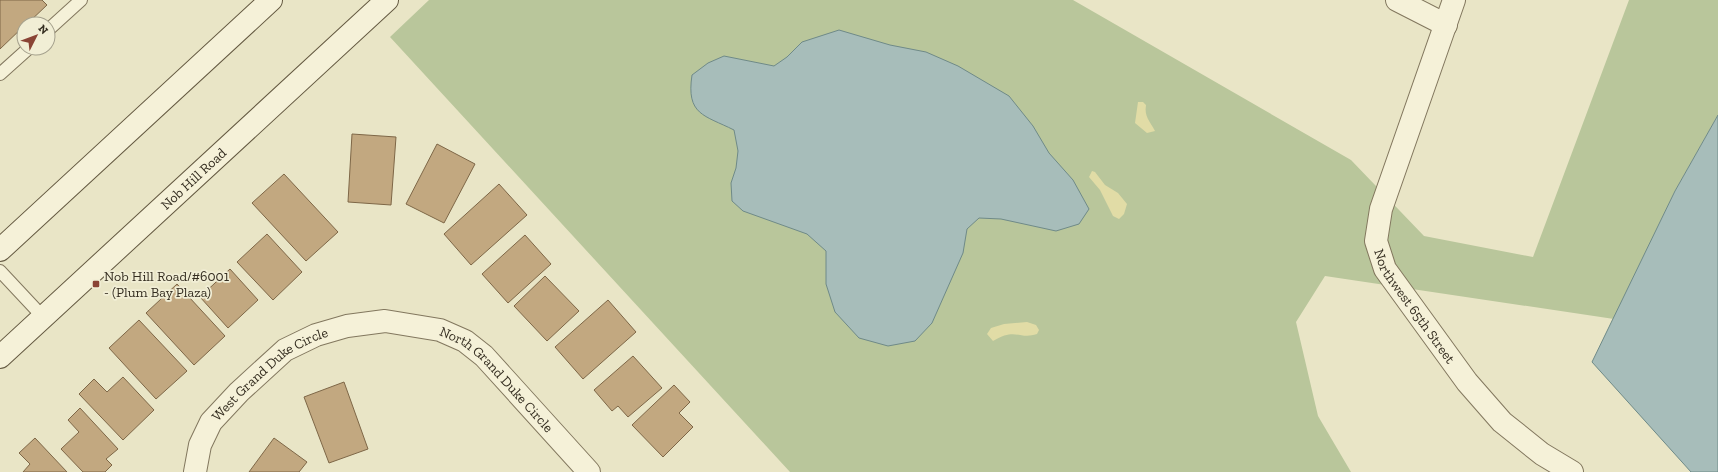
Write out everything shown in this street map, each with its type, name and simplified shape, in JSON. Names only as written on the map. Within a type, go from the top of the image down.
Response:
[{"type":"street","points":[[0,250],[271,0]]},
{"type":"street","name":"Nob Hill Road","points":[[0,357],[388,0]]},
{"type":"street","points":[[1397,0],[1446,25]]},
{"type":"street","name":"Northwest 65th Street","points":[[1454,0],[1381,209],[1376,241],[1385,269],[1467,382],[1502,422],[1542,454],[1572,472]]},
{"type":"street","name":"West Grand Duke Circle","points":[[195,472],[200,445],[211,422],[239,392],[285,350],[316,336],[341,328],[385,321]]},
{"type":"street","name":"North Grand Duke Circle","points":[[385,321],[440,330],[466,341],[484,356],[589,472]]},
{"type":"lane","points":[[56,23],[81,0]]},
{"type":"lane","points":[[0,74],[20,56]]},
{"type":"lane","points":[[0,271],[43,317]]},
{"type":"green space","points":[[429,0],[1073,0],[1351,160],[1424,236],[1533,257],[1629,0],[1718,0],[1718,115],[1675,191],[1614,319],[1325,276],[1296,322],[1318,416],[1351,472],[790,472],[390,37]]},
{"type":"sand","points":[[1138,102],[1143,102],[1146,105],[1148,119],[1155,131],[1147,133],[1135,123]]},
{"type":"sand","points":[[1092,171],[1095,172],[1105,185],[1118,193],[1127,204],[1124,214],[1119,219],[1113,216],[1100,190],[1089,177]]},
{"type":"sand","points":[[1027,322],[1036,325],[1039,330],[1037,334],[1026,336],[1012,334],[993,341],[987,334],[991,328],[1004,324]]},
{"type":"water","points":[[839,30],[890,45],[926,52],[958,66],[1009,96],[1033,126],[1049,153],[1073,180],[1089,209],[1079,224],[1056,231],[1001,219],[979,218],[967,229],[963,253],[932,323],[915,341],[888,346],[859,338],[835,312],[826,284],[826,251],[807,234],[743,211],[732,201],[731,183],[736,168],[738,151],[734,130],[706,117],[695,106],[692,98],[692,75],[708,63],[724,56],[774,66],[787,57],[802,42]]},
{"type":"water","points":[[1718,115],[1718,472],[1691,472],[1592,362],[1675,191]]},
{"type":"building","points":[[0,0],[42,0],[47,5],[35,16],[16,16],[16,34],[0,49]]},
{"type":"building","points":[[352,134],[396,137],[391,205],[348,202]]},
{"type":"building","points":[[437,144],[475,164],[444,223],[406,204]]},
{"type":"building","points":[[284,174],[338,232],[306,261],[252,203]]},
{"type":"building","points":[[499,184],[527,215],[471,265],[444,234]]},
{"type":"building","points":[[267,234],[302,272],[273,300],[237,262]]},
{"type":"building","points":[[525,235],[551,264],[508,303],[482,274]]},
{"type":"building","points":[[230,269],[258,300],[228,328],[200,297]]},
{"type":"building","points":[[545,276],[579,311],[547,341],[514,306]]},
{"type":"building","points":[[177,284],[225,336],[194,365],[146,313]]},
{"type":"building","points":[[608,300],[636,332],[583,379],[555,347]]},
{"type":"building","points":[[139,320],[187,371],[156,399],[109,348]]},
{"type":"building","points":[[633,356],[662,388],[628,417],[618,406],[612,411],[594,390]]},
{"type":"building","points":[[123,377],[154,410],[123,440],[79,394],[94,379],[107,392]]},
{"type":"building","points":[[344,382],[368,449],[329,463],[304,397]]},
{"type":"building","points":[[674,385],[690,402],[679,413],[693,427],[663,457],[632,425]]},
{"type":"building","points":[[80,408],[118,449],[106,459],[112,465],[105,472],[83,472],[61,449],[79,432],[68,420]]},
{"type":"building","points":[[35,438],[67,472],[23,472],[30,464],[19,453]]},
{"type":"building","points":[[274,438],[307,462],[299,472],[249,472]]},
{"type":"place","name":"Nob Hill Road/#6001 - (Plum Bay Plaza)","points":[[96,284]]}]
